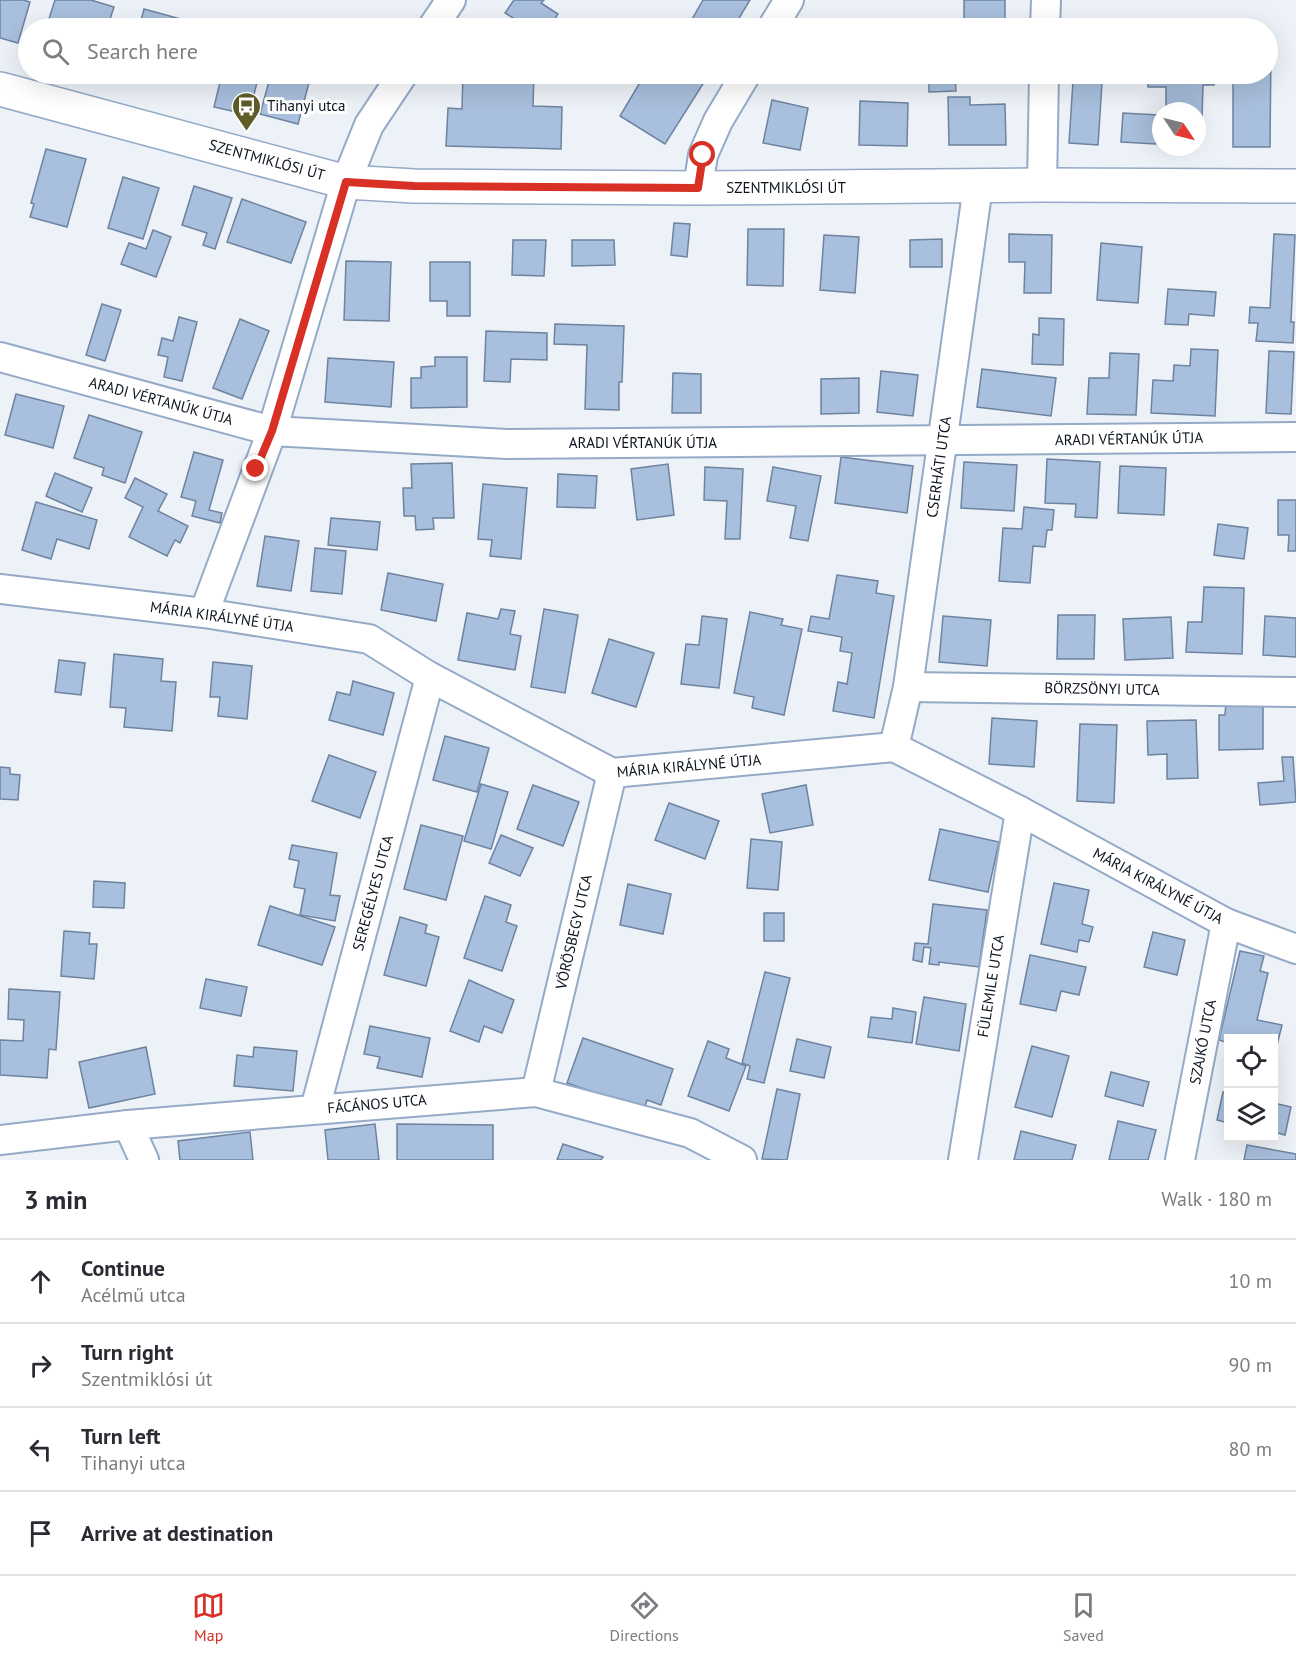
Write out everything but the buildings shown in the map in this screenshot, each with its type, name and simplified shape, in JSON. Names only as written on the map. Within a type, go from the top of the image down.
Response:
[{"type":"street","points":[[439,18],[451,0]]},
{"type":"street","points":[[778,18],[789,0]]},
{"type":"street","points":[[1045,18],[1046,0]]},
{"type":"street","points":[[204,613],[272,431],[346,182],[369,125],[396,84]]},
{"type":"street","points":[[698,188],[703,155],[718,121],[740,84]]},
{"type":"street","points":[[1042,185],[1044,84]]},
{"type":"street","name":"SZENTMIKLÓSI ÚT","points":[[0,89],[346,182],[414,186],[698,188],[1042,185],[1296,186]]},
{"type":"street","name":"CSERHÁTI UTCA","points":[[894,747],[908,687],[978,186]]},
{"type":"street","name":"ARADI VÉRTANÚK ÚTJA","points":[[0,357],[272,431],[507,444],[1296,437]]},
{"type":"street","name":"MÁRIA KIRÁLYNÉ ÚTJA","points":[[0,589],[204,613],[369,639],[430,677],[612,774],[894,747],[1020,811],[1226,923],[1296,949]]},
{"type":"street","name":"SEREGÉLYES UTCA","points":[[315,1109],[430,677]]},
{"type":"street","name":"BÖRZSÖNYI UTCA","points":[[908,687],[1296,692]]},
{"type":"street","name":"VÖRÖSBEGY UTCA","points":[[536,1092],[612,774]]},
{"type":"street","name":"FÜLEMILE UTCA","points":[[963,1160],[1020,811]]},
{"type":"street","name":"SZAJKÓ UTCA","points":[[1180,1160],[1226,923]]},
{"type":"street","name":"FÁCÁNOS UTCA","points":[[0,1140],[128,1125],[536,1092],[690,1133],[742,1160]]},
{"type":"street","points":[[128,1125],[144,1160]]},
{"type":"place","name":"Tihanyi utca","points":[[246,132]]},
{"type":"route","points":[[256,469],[272,431],[346,182],[414,186],[698,188],[703,155]]}]
